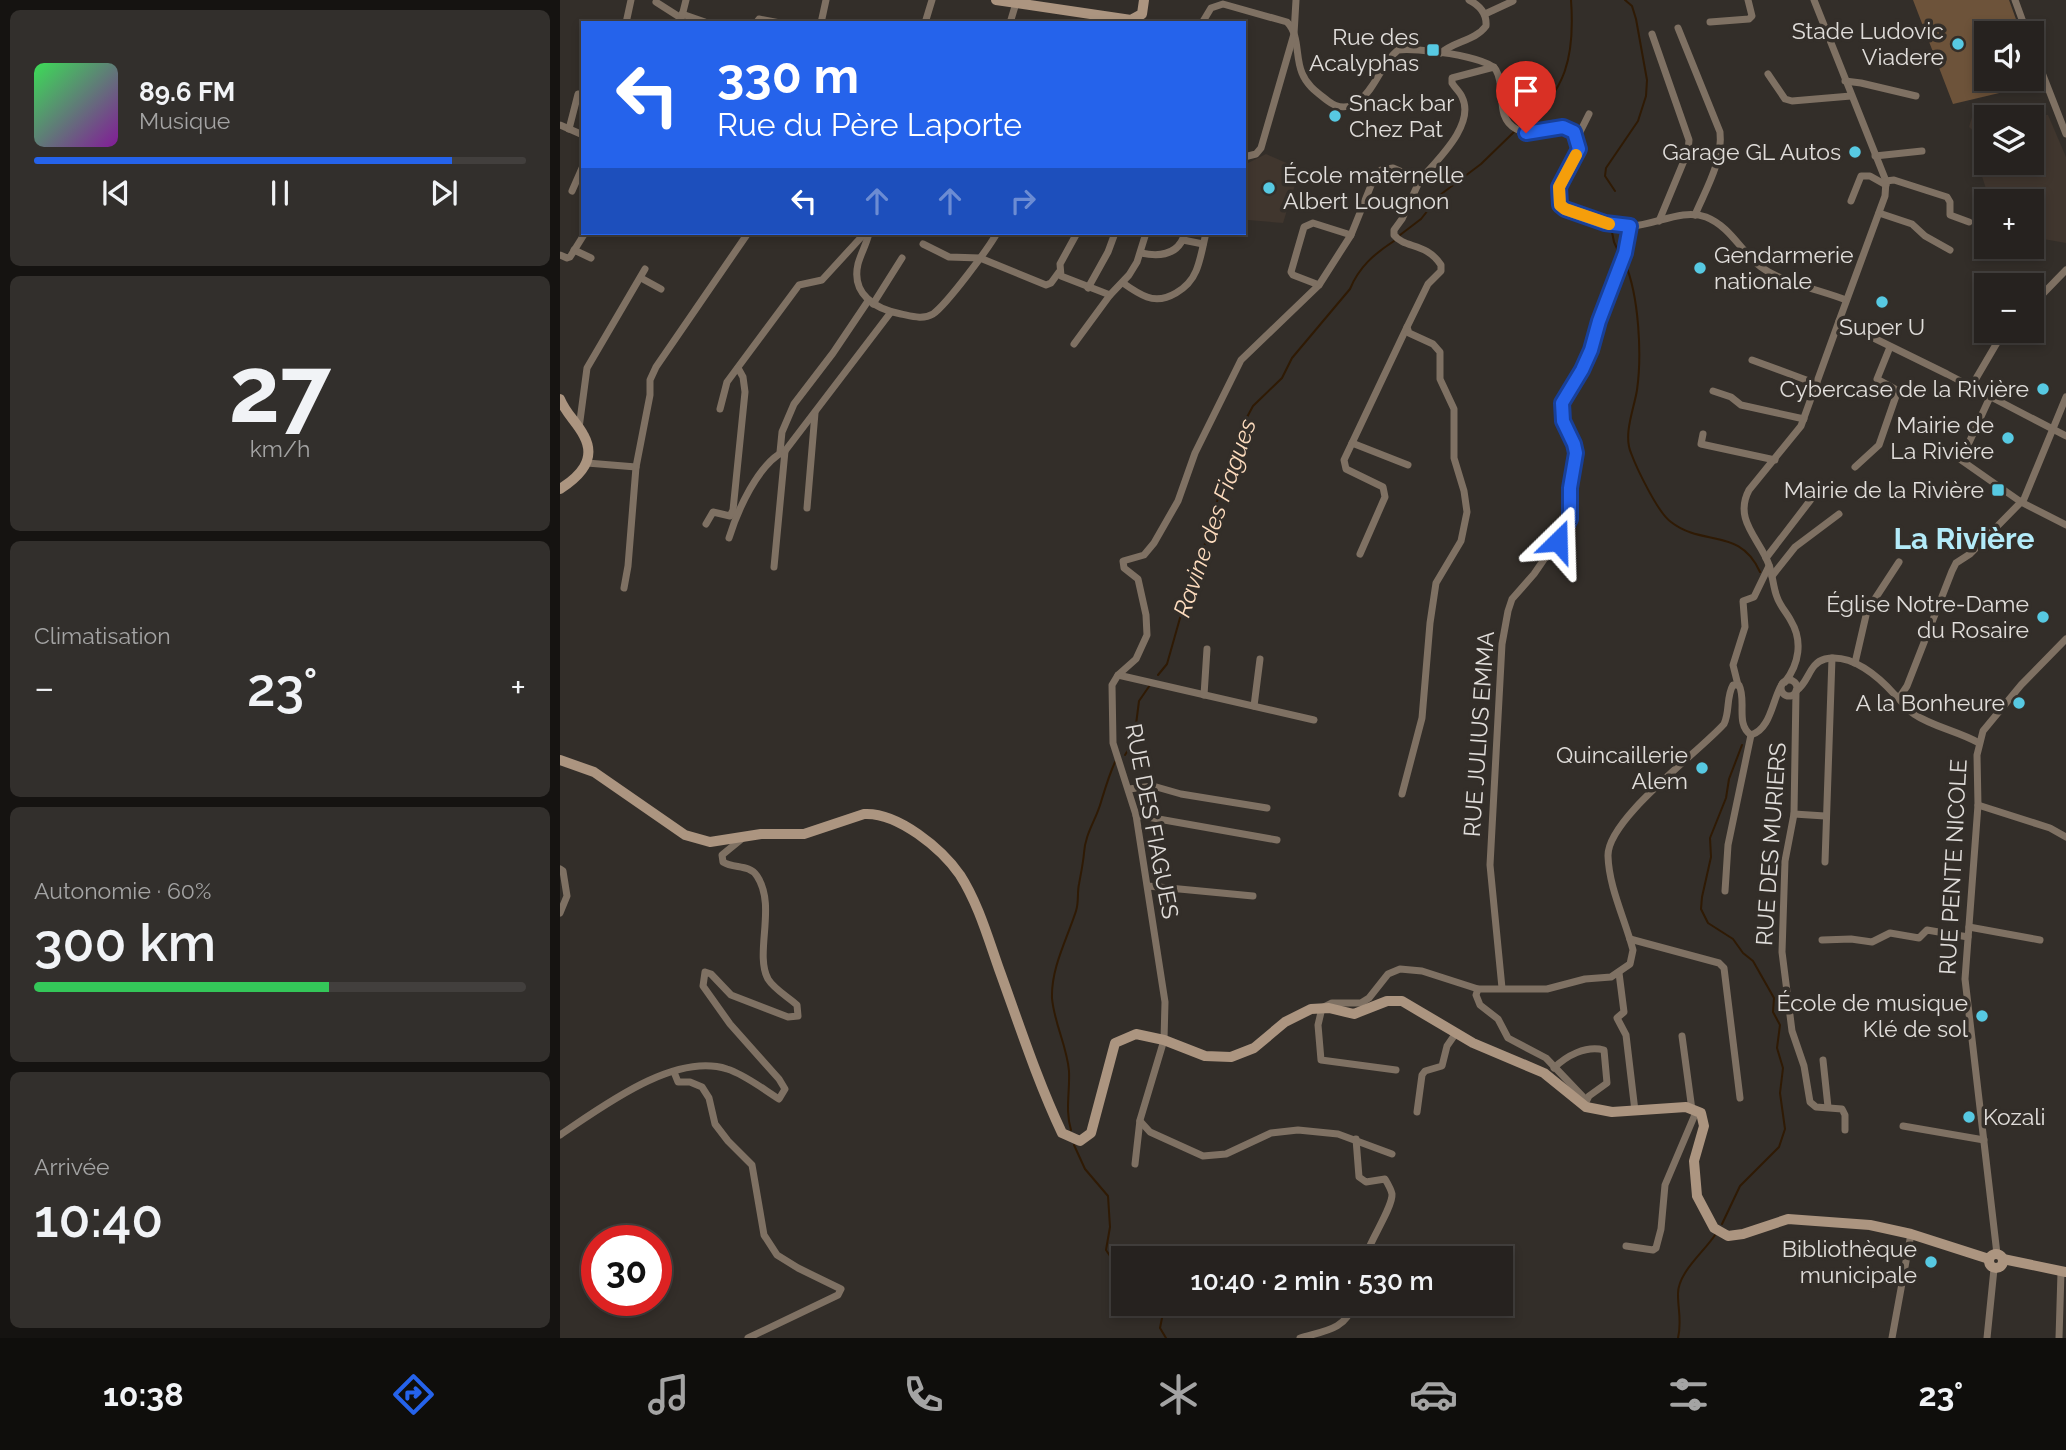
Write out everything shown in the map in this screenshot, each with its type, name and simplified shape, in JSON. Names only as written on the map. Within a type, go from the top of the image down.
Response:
[{"type":"main road","points":[[996,0],[1044,4],[1099,20],[1142,20],[1144,0]]},
{"type":"main road","points":[[560,399],[564,410],[585,437],[588,449],[587,463],[576,479],[560,489]]},
{"type":"main road","points":[[560,760],[594,772],[685,835],[710,842],[745,836],[804,834],[864,814],[872,814],[902,824],[940,851],[960,876],[983,923],[1046,1100],[1062,1133],[1080,1141],[1091,1133],[1115,1044],[1136,1034],[1164,1040],[1205,1056],[1231,1058],[1254,1048],[1285,1022],[1311,1009],[1322,1008],[1354,1014],[1387,1001],[1402,1001],[1473,1043],[1544,1073],[1586,1104],[1601,1111],[1686,1107],[1701,1113],[1704,1126],[1694,1161],[1697,1196],[1714,1228],[1728,1236],[1788,1219],[1870,1225],[1912,1234],[1996,1260],[2065,1272]]},
{"type":"street","points":[[626,21],[631,0]]},
{"type":"street","points":[[676,0],[686,3],[681,18]]},
{"type":"street","points":[[821,21],[826,0]]},
{"type":"street","points":[[926,21],[932,0]]},
{"type":"street","points":[[1246,156],[1256,154],[1261,148],[1294,34],[1296,0]]},
{"type":"street","points":[[1441,53],[1482,31],[1486,26],[1485,14],[1469,0]]},
{"type":"street","points":[[1710,22],[1749,19],[1752,16],[1748,0]]},
{"type":"street","points":[[1775,704],[1791,688],[1798,651],[1797,636],[1778,599],[1770,566],[1746,522],[1744,503],[1749,490],[1796,433],[1804,419],[1885,196],[1886,183],[1814,0]]},
{"type":"street","points":[[2015,0],[2023,21]]},
{"type":"street","points":[[1485,14],[1513,1]]},
{"type":"street","points":[[656,2],[681,18],[699,21]]},
{"type":"street","points":[[1011,21],[1016,3]]},
{"type":"street","points":[[1203,21],[1211,8],[1228,4],[1283,20],[1290,25],[1294,34],[1301,71],[1306,81],[1333,105],[1340,107],[1359,101],[1374,85],[1398,50],[1441,53],[1473,59],[1494,67],[1500,83],[1505,120],[1514,129],[1526,133],[1563,127],[1574,132],[1579,149],[1559,187],[1560,205],[1565,209],[1605,223],[1630,226],[1695,215],[1704,216],[1733,235],[1752,259],[1773,274],[1846,300]]},
{"type":"street","points":[[1678,28],[1720,132],[1719,154],[1695,215]]},
{"type":"street","points":[[1652,34],[1689,140],[1688,150],[1659,221]]},
{"type":"street","points":[[1360,554],[1385,497],[1385,491],[1383,487],[1346,469],[1344,460],[1426,289],[1442,268],[1440,262],[1428,251],[1401,241],[1394,235],[1394,230],[1420,180],[1452,143],[1462,122],[1465,110],[1463,100],[1454,87],[1452,78],[1494,67]]},
{"type":"street","points":[[1768,74],[1785,99],[1792,101],[1851,96]]},
{"type":"street","points":[[2044,78],[2066,134]]},
{"type":"street","points":[[1845,81],[1916,96]]},
{"type":"street","points":[[569,129],[578,94]]},
{"type":"street","points":[[1577,138],[1589,114]]},
{"type":"street","points":[[560,125],[581,134]]},
{"type":"street","points":[[1875,156],[1922,151]]},
{"type":"street","points":[[1118,675],[1136,659],[1147,635],[1146,615],[1138,579],[1124,568],[1123,561],[1144,555],[1160,533],[1178,501],[1195,453],[1241,360],[1319,285],[1351,235],[1370,186],[1381,170],[1402,170],[1420,180]]},
{"type":"street","points":[[572,191],[581,171]]},
{"type":"street","points":[[1851,201],[1861,176],[1870,176],[1886,183],[1894,180],[1947,197],[1950,202],[1950,215],[1969,222]]},
{"type":"street","points":[[1879,213],[1912,224],[1924,236],[1950,250]]},
{"type":"street","points":[[1319,285],[1291,272],[1304,227],[1313,223],[1351,235]]},
{"type":"street","name":"RUE JULIUS EMMA","points":[[1502,988],[1490,865],[1502,644],[1513,599],[1569,523],[1570,488],[1576,453],[1563,421],[1562,403],[1591,350],[1625,253],[1630,226]]},
{"type":"street","points":[[560,256],[568,258],[584,235]]},
{"type":"street","points":[[624,588],[636,467],[653,374],[747,235]]},
{"type":"street","points":[[720,409],[727,382],[799,285],[822,280],[865,235]]},
{"type":"street","points":[[866,235],[857,273],[861,292],[871,303],[891,312],[920,317],[934,313],[996,235]]},
{"type":"street","points":[[923,244],[949,257],[980,258],[1046,285],[1051,283],[1059,272],[1060,264],[1076,235]]},
{"type":"street","points":[[1088,288],[1114,235]]},
{"type":"street","points":[[1074,344],[1110,295],[1123,283],[1140,253],[1145,235]]},
{"type":"street","points":[[1123,283],[1149,298],[1164,298],[1177,293],[1189,283],[1196,272],[1205,235]]},
{"type":"street","points":[[1140,253],[1163,256],[1177,247],[1184,236],[1203,244]]},
{"type":"street","points":[[574,250],[591,258]]},
{"type":"street","points":[[774,567],[783,452],[782,432],[794,404],[902,258]]},
{"type":"street","points":[[579,428],[587,368],[645,269]]},
{"type":"street","points":[[2044,293],[2066,270]]},
{"type":"street","points":[[1059,272],[1063,279],[1110,295]]},
{"type":"street","points":[[640,278],[661,289]]},
{"type":"street","points":[[2057,281],[2066,284]]},
{"type":"street","points":[[729,538],[744,498],[815,412],[891,312]]},
{"type":"street","points":[[1839,321],[2066,436]]},
{"type":"street","points":[[1402,794],[1421,725],[1436,583],[1461,541],[1467,512],[1454,458],[1454,409],[1440,379],[1440,352],[1433,344],[1409,333],[1407,327]]},
{"type":"street","points":[[1971,387],[1997,343]]},
{"type":"street","points":[[1855,467],[1879,445],[1897,393],[1897,390],[1877,379],[1890,347]]},
{"type":"street","points":[[1752,360],[1817,384]]},
{"type":"street","points":[[706,524],[713,512],[730,516],[733,510],[746,392],[738,368]]},
{"type":"street","points":[[1713,391],[1731,397],[1741,405],[1804,419]]},
{"type":"street","points":[[1990,397],[1961,460],[2021,502],[2066,525]]},
{"type":"street","points":[[1899,698],[1907,686],[1956,564],[1970,554],[2021,502],[2066,397]]},
{"type":"street","points":[[807,508],[815,412]]},
{"type":"street","points":[[1703,434],[1701,444],[1775,460]]},
{"type":"street","points":[[1352,443],[1408,465]]},
{"type":"street","points":[[587,463],[636,467]]},
{"type":"street","points":[[1766,558],[1819,489]]},
{"type":"street","points":[[1772,576],[1795,547],[1839,514]]},
{"type":"street","points":[[1855,663],[1867,611],[1899,562]]},
{"type":"street","points":[[1751,735],[1742,721],[1742,695],[1733,665],[1745,627],[1742,601],[1754,597],[1770,566]]},
{"type":"street","name":"RUE PENTE NICOLE","points":[[1987,1338],[1996,1260],[1965,979],[1978,804],[1979,743],[1983,731],[2002,708],[2066,639]]},
{"type":"street","points":[[1204,695],[1207,649]]},
{"type":"street","points":[[1726,891],[1728,845],[1751,735],[1760,730],[1775,704],[1791,688],[1805,681],[1818,663],[1832,658],[1855,663],[1868,671],[1915,715],[1979,743]]},
{"type":"street","points":[[1825,862],[1832,658]]},
{"type":"street","points":[[1254,706],[1260,659]]},
{"type":"street","points":[[1118,675],[1314,720]]},
{"type":"street","name":"RUE DES FIAGUES","points":[[1118,675],[1112,685],[1113,743],[1136,815],[1166,1002],[1164,1040],[1140,1120],[1135,1164]]},
{"type":"street","points":[[1396,1070],[1321,1060],[1318,1025],[1322,1008],[1332,1003],[1361,1003],[1369,998],[1388,974],[1400,969],[1422,971],[1478,989],[1547,989],[1585,979],[1611,977],[1630,964],[1633,950],[1610,873],[1608,850],[1611,838],[1638,805],[1724,724],[1731,689],[1733,685],[1738,685]]},
{"type":"street","name":"RUE DES MURIERS","points":[[1791,688],[1794,814],[1788,835],[1784,892],[1782,951],[1786,993],[1792,1031],[1804,1066],[1810,1102],[1816,1107],[1842,1109],[1845,1130]]},
{"type":"street","points":[[1129,789],[1153,786],[1181,794],[1267,808]]},
{"type":"street","points":[[1978,804],[2050,828],[2066,837]]},
{"type":"street","points":[[1794,814],[1825,816]]},
{"type":"street","points":[[1136,815],[1277,840]]},
{"type":"street","points":[[560,1135],[617,1097],[674,1072],[698,1065],[728,1069],[779,1099],[785,1089],[779,1079],[730,1024],[703,986],[705,972],[711,974],[731,995],[788,1017],[798,1016],[797,1005],[769,981],[764,967],[764,892],[756,874],[745,867],[728,866],[723,862],[722,855],[745,836]]},
{"type":"street","points":[[560,869],[563,871],[567,896],[560,913]]},
{"type":"street","points":[[1148,886],[1253,896]]},
{"type":"street","points":[[1969,926],[2040,940]]},
{"type":"street","points":[[1822,940],[1851,939],[1872,942],[1891,933],[1919,938],[1927,930],[1968,937]]},
{"type":"street","points":[[1630,939],[1719,963],[1724,968],[1740,1098]]},
{"type":"street","points":[[1619,973],[1624,1012],[1617,1018],[1626,1035],[1635,1111]]},
{"type":"street","points":[[1478,989],[1476,995],[1480,1005],[1498,1019],[1508,1038],[1546,1058],[1554,1068],[1586,1104],[1590,1095],[1607,1083],[1604,1050],[1593,1049],[1576,1053],[1565,1057],[1554,1068]]},
{"type":"street","points":[[1417,1112],[1422,1075],[1425,1071],[1442,1066],[1447,1046],[1457,1033]]},
{"type":"street","points":[[1626,1246],[1653,1250],[1656,1248],[1661,1229],[1665,1185],[1694,1111],[1682,1035]]},
{"type":"street","points":[[1823,1060],[1828,1107]]},
{"type":"street","points":[[674,1072],[678,1082],[690,1082],[702,1087],[709,1098],[715,1124],[752,1165],[764,1235],[777,1255],[841,1289],[838,1296],[748,1338]]},
{"type":"street","points":[[1140,1120],[1150,1132],[1203,1156],[1226,1154],[1264,1136],[1282,1131],[1318,1130],[1356,1139],[1392,1154]]},
{"type":"street","points":[[1903,1126],[1984,1140]]},
{"type":"street","points":[[1356,1139],[1359,1177],[1366,1182],[1385,1179],[1392,1192],[1392,1201],[1369,1246]]},
{"type":"street","points":[[1892,1338],[1912,1234]]},
{"type":"street","points":[[2059,1338],[2065,1272]]},
{"type":"street","points":[[1300,1338],[1337,1327],[1350,1316]]},
{"type":"shaded area","name":"Stade Ludovic Viadere","points":[[1913,0],[2009,0],[2017,21],[1974,21],[1974,91],[2007,91],[1953,104]]},
{"type":"shaded area","points":[[2044,115],[2048,115],[2066,157],[2066,243],[2044,239],[2044,189],[1986,189],[1982,175],[2044,175]]},
{"type":"shaded area","points":[[1972,117],[1974,118],[1974,131],[1969,127]]},
{"type":"shaded area","name":"École maternelle Albert Lougnon","points":[[1266,154],[1300,169],[1283,223],[1248,220],[1246,164]]},
{"type":"waterway","name":"Ravine des Fiagues","points":[[1520,128],[1548,101],[1565,72],[1571,38],[1571,0]]},
{"type":"waterway","points":[[1615,191],[1605,176],[1606,168],[1638,121],[1646,96],[1647,80],[1636,19],[1632,6],[1625,0]]},
{"type":"waterway","name":"Ravine des Fiagues","points":[[1400,235],[1421,219],[1440,195],[1481,164],[1515,131]]},
{"type":"waterway","points":[[1612,232],[1620,255]]},
{"type":"waterway","name":"Ravine des Fiagues","points":[[1158,675],[1167,664],[1182,611],[1199,567],[1213,512],[1227,475],[1240,451],[1246,419],[1253,406],[1282,378],[1292,358],[1350,289],[1363,268],[1394,241]]},
{"type":"waterway","points":[[1625,263],[1636,308],[1639,343],[1637,390],[1628,438],[1634,460],[1654,500],[1671,522],[1696,534],[1731,543],[1742,549],[1752,558],[1760,572]]},
{"type":"waterway","name":"Ravine des Fiagues","points":[[1125,755],[1134,740],[1139,701],[1150,685]]},
{"type":"waterway","points":[[1722,1224],[1740,1186],[1779,1147],[1785,1129],[1780,1093],[1783,1068],[1777,1048],[1780,1025],[1773,1012],[1774,998],[1753,961],[1733,939],[1708,923],[1701,909],[1711,857],[1710,838],[1726,798],[1729,779],[1742,745]]},
{"type":"waterway","name":"Ravine des Fiagues","points":[[1071,1130],[1068,1108],[1069,1071],[1053,1007],[1052,987],[1077,908],[1086,840],[1115,762]]},
{"type":"waterway","name":"Ravine des Fiagues","points":[[1074,1145],[1085,1169],[1108,1196],[1110,1227],[1106,1250],[1111,1258]]},
{"type":"waterway","points":[[1678,1338],[1679,1287],[1686,1271],[1715,1235]]},
{"type":"waterway","name":"Ravine des Fiagues","points":[[1163,1316],[1160,1328],[1166,1338]]},
{"type":"slow traffic","points":[[1576,155],[1559,187],[1557,194],[1560,205],[1609,224]]},
{"type":"place","name":"Stade Ludovic Viadere","points":[[1958,44]]},
{"type":"place","name":"Rue des Acalyphas","points":[[1433,50]]},
{"type":"place","name":"Snack bar Chez Pat","points":[[1335,116]]},
{"type":"place","name":"Garage GL Autos","points":[[1855,152]]},
{"type":"place","name":"École maternelle Albert Lougnon","points":[[1269,188]]},
{"type":"place","name":"Gendarmerie nationale","points":[[1700,268]]},
{"type":"place","name":"Super U","points":[[1882,302]]},
{"type":"place","name":"Cybercase de la Rivière","points":[[2043,389]]},
{"type":"place","name":"Mairie de La Rivière","points":[[2008,438]]},
{"type":"place","name":"Mairie de la Rivière","points":[[1998,490]]},
{"type":"place","name":"Église Notre-Dame du Rosaire","points":[[2043,617]]},
{"type":"place","name":"A la Bonheure","points":[[2019,703]]},
{"type":"place","name":"Quincaillerie Alem","points":[[1702,768]]},
{"type":"place","name":"École de musique Klé de sol","points":[[1982,1016]]},
{"type":"place","name":"Kozali","points":[[1969,1117]]},
{"type":"place","name":"Bibliothèque municipale","points":[[1931,1262]]},
{"type":"district","name":"La Rivière","points":[[1964,539]]},
{"type":"route","points":[[1526,133],[1557,127],[1568,128],[1574,132],[1579,149],[1559,187],[1557,194],[1560,205],[1605,223],[1630,226],[1625,253],[1591,350],[1562,403],[1560,412],[1576,453],[1570,488],[1570,519],[1567,529],[1558,541]]}]
